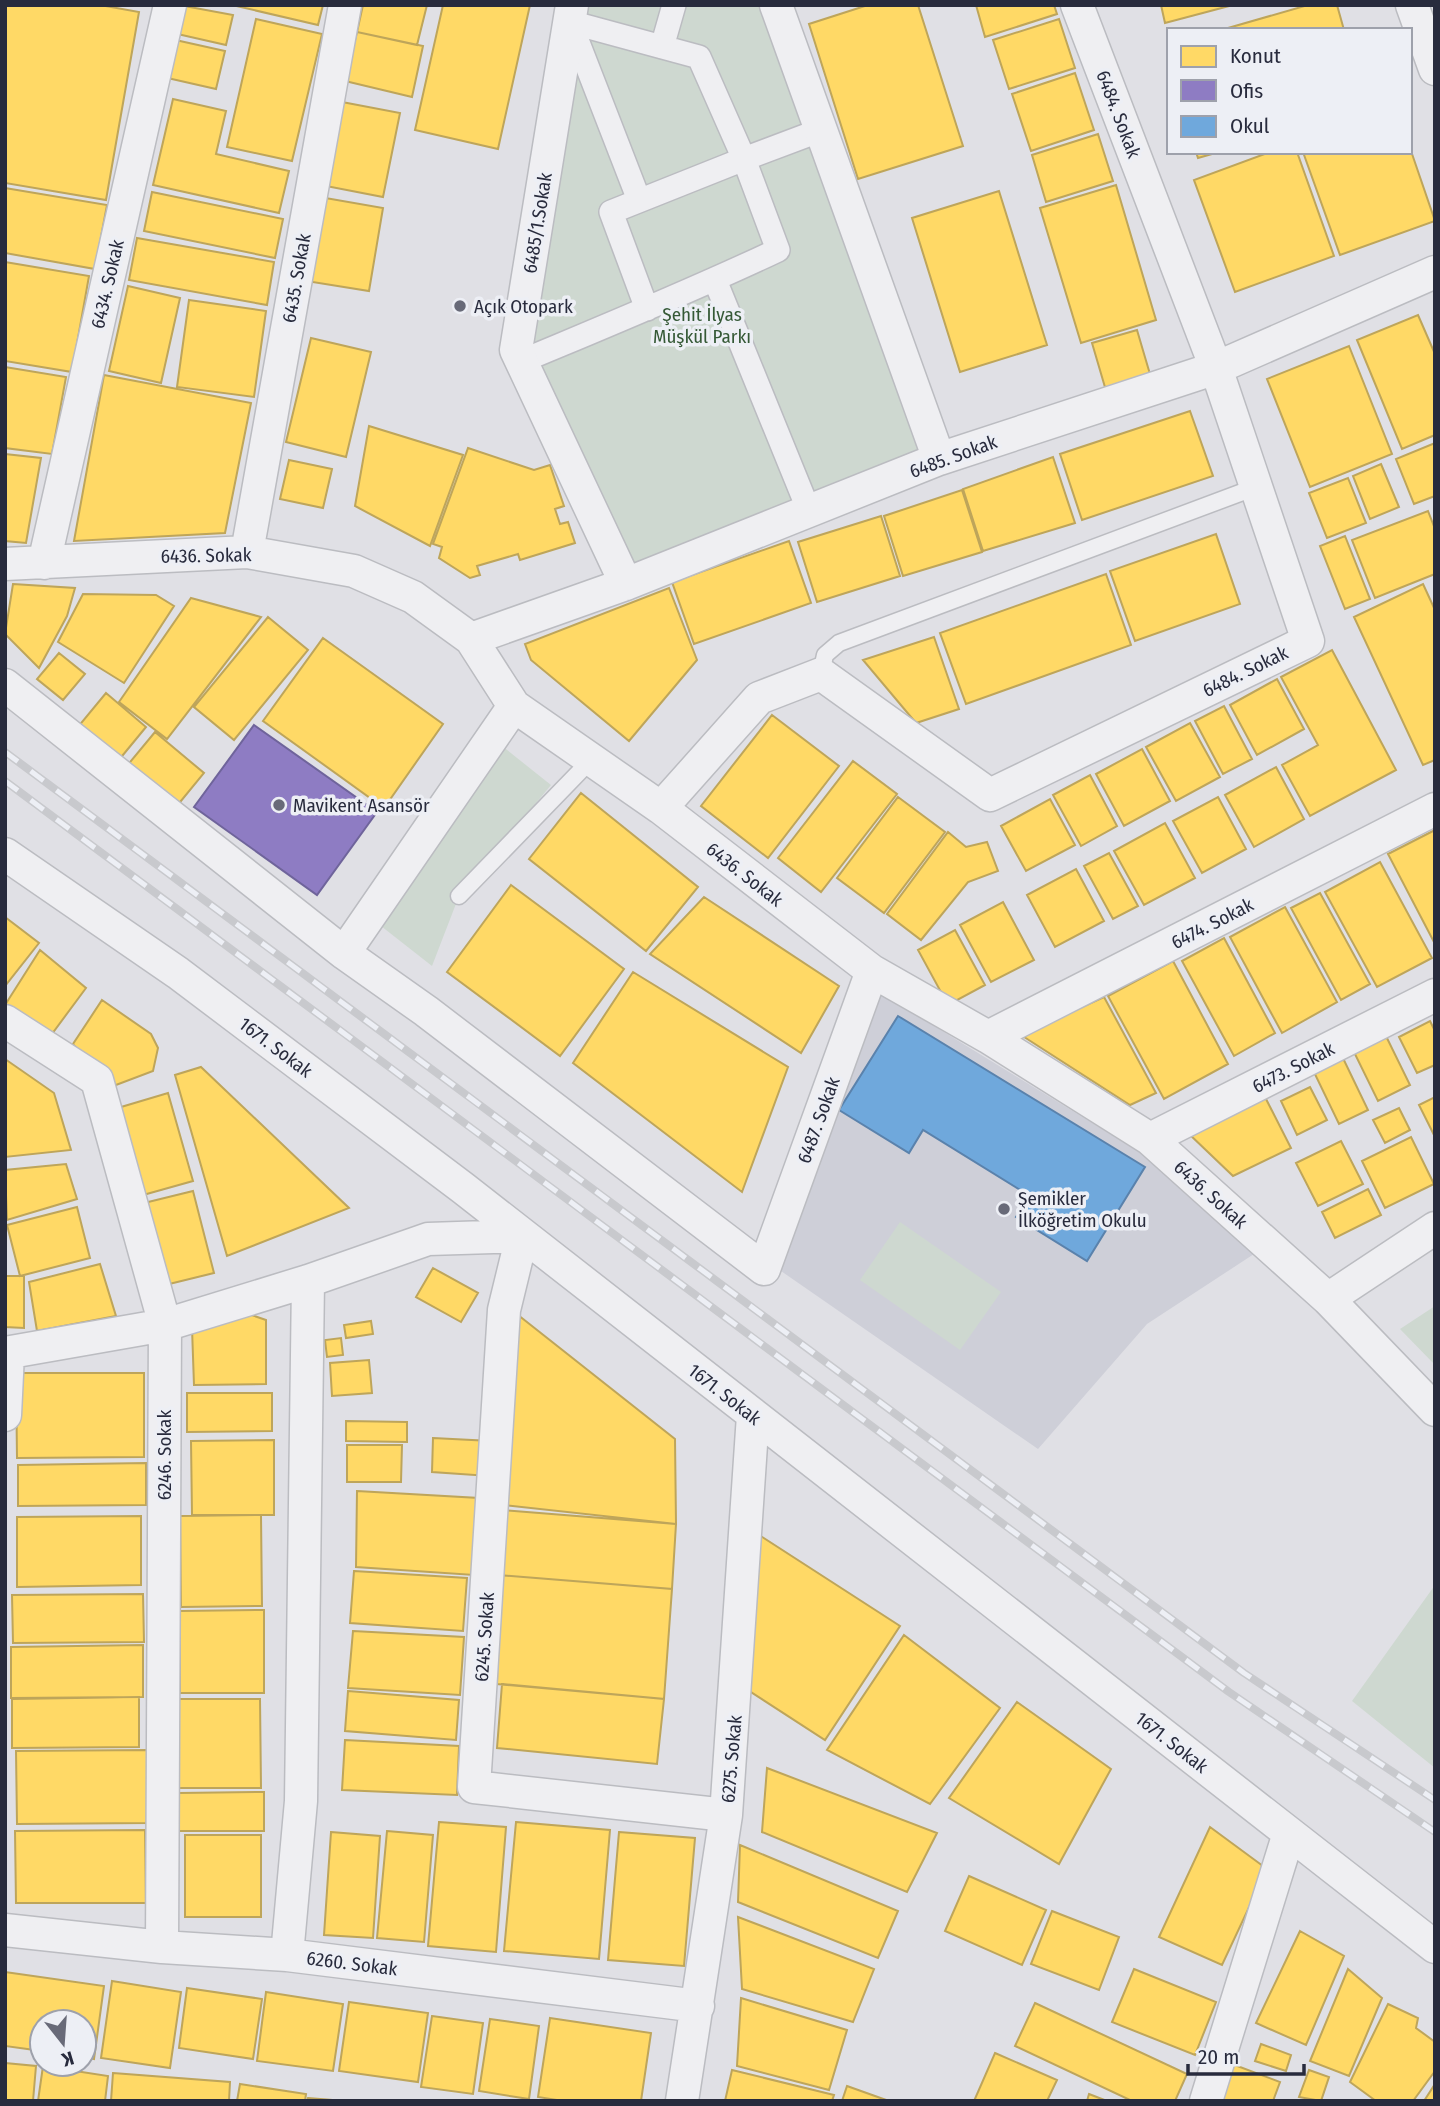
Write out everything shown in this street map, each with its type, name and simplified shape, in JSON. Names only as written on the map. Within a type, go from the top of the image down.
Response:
[{"type":"street","name":"6434. Sokak","points":[[44,563],[170,5]]},
{"type":"street","name":"6435. Sokak","points":[[247,552],[345,5]]},
{"type":"street","points":[[662,47],[674,5]]},
{"type":"street","points":[[776,5],[939,459]]},
{"type":"street","name":"6484. Sokak","points":[[821,674],[990,794],[1308,641],[1216,368],[1077,5]]},
{"type":"street","points":[[1412,5],[1435,69]]},
{"type":"street","points":[[522,362],[715,280],[778,250],[744,159],[699,57],[662,47],[571,14]]},
{"type":"street","points":[[571,14],[639,200]]},
{"type":"street","name":"6485/1.Sokak","points":[[571,14],[516,350],[626,584]]},
{"type":"street","points":[[647,309],[611,212],[821,130]]},
{"type":"street","name":"6485. Sokak","points":[[471,639],[626,584],[939,459],[1216,368],[1435,272]]},
{"type":"street","points":[[715,280],[809,511]]},
{"type":"street","name":"6436. Sokak","points":[[5,564],[247,552],[354,570],[413,597],[471,639],[514,706],[661,808],[872,971],[988,1037],[1150,1139],[1328,1299],[1435,1410]]},
{"type":"street","points":[[661,808],[759,698],[821,674]]},
{"type":"street","points":[[5,685],[344,953],[514,706]]},
{"type":"street","name":"6474. Sokak","points":[[988,1037],[1435,809]]},
{"type":"street","name":"1671. Sokak","points":[[5,854],[178,973],[522,1236],[1435,1947]]},
{"type":"street","name":"6487. Sokak","points":[[344,953],[426,1011],[764,1269],[872,971]]},
{"type":"street","name":"6473. Sokak","points":[[1150,1139],[1435,995]]},
{"type":"street","name":"6246. Sokak","points":[[5,1021],[97,1080],[164,1325],[162,1947]]},
{"type":"street","points":[[1328,1299],[1435,1228]]},
{"type":"street","points":[[5,1415],[7,1353],[164,1325],[309,1281],[428,1239],[522,1236]]},
{"type":"street","name":"6245. Sokak","points":[[522,1236],[504,1310],[474,1787],[726,1815]]},
{"type":"street","points":[[287,1955],[301,1801],[309,1281]]},
{"type":"street","name":"6275. Sokak","points":[[682,2101],[726,1815],[753,1415]]},
{"type":"street","points":[[1206,2101],[1289,1833]]},
{"type":"street","name":"6260. Sokak","points":[[5,1930],[162,1947],[287,1955],[698,2006]]},
{"type":"lane","points":[[821,674],[825,655],[839,643],[1256,487]]},
{"type":"lane","points":[[458,896],[590,761]]},
{"type":"shaded area","name":"Şemikler İlköğretim Okulu","points":[[877,991],[1159,1164],[1254,1254],[1147,1324],[1038,1449],[781,1271]]},
{"type":"green space","name":"Şehit İlyas Müşkül Parkı","points":[[572,5],[776,5],[939,459],[626,584],[516,350]]},
{"type":"green space","points":[[502,746],[551,785],[459,896],[432,966],[381,926]]},
{"type":"green space","points":[[900,1222],[1001,1292],[960,1350],[860,1280]]},
{"type":"green space","points":[[1435,1306],[1435,1365],[1400,1329]]},
{"type":"green space","points":[[1435,1585],[1435,1768],[1352,1701]]},
{"type":"building: Konut","points":[[5,5],[100,5],[139,12],[106,200],[5,183]]},
{"type":"building: Konut","points":[[179,5],[233,15],[226,45],[173,33]]},
{"type":"building: Konut","points":[[232,5],[323,5],[318,25]]},
{"type":"building: Konut","points":[[363,5],[427,5],[417,45],[357,32]]},
{"type":"building: Konut","points":[[443,5],[530,5],[498,149],[415,130]]},
{"type":"building: Konut","points":[[868,5],[918,5],[963,146],[858,179],[809,24]]},
{"type":"building: Konut","points":[[976,5],[1054,5],[1057,14],[985,37]]},
{"type":"building: Konut","points":[[1161,5],[1233,5],[1165,23]]},
{"type":"building: Konut","points":[[1308,5],[1337,5],[1343,28],[1228,28]]},
{"type":"building: Konut","points":[[256,19],[322,34],[292,161],[227,147]]},
{"type":"building: Konut","points":[[1059,19],[1075,68],[1009,89],[993,40]]},
{"type":"building: Konut","points":[[357,32],[423,46],[412,97],[345,81]]},
{"type":"building: Konut","points":[[171,39],[225,51],[216,89],[163,77]]},
{"type":"building: Konut","points":[[1075,73],[1094,130],[1031,151],[1012,94]]},
{"type":"building: Konut","points":[[173,99],[226,111],[216,154],[289,171],[279,213],[153,185]]},
{"type":"building: Konut","points":[[342,102],[400,113],[383,197],[326,186]]},
{"type":"building: Konut","points":[[1098,134],[1113,181],[1046,202],[1032,155]]},
{"type":"building: Konut","points":[[1197,154],[1212,154],[1198,158]]},
{"type":"building: Konut","points":[[1265,154],[1298,154],[1334,256],[1235,292],[1194,180]]},
{"type":"building: Konut","points":[[1304,154],[1412,154],[1435,221],[1340,255]]},
{"type":"building: Konut","points":[[1116,185],[1156,320],[1081,343],[1040,208]]},
{"type":"building: Konut","points":[[5,188],[107,205],[95,269],[5,253]]},
{"type":"building: Konut","points":[[999,191],[1047,345],[960,372],[912,218]]},
{"type":"building: Konut","points":[[152,192],[283,219],[275,258],[144,231]]},
{"type":"building: Konut","points":[[314,196],[383,208],[369,291],[300,280]]},
{"type":"building: Konut","points":[[137,238],[274,262],[267,305],[129,280]]},
{"type":"building: Konut","points":[[5,262],[89,276],[72,372],[5,361]]},
{"type":"building: Konut","points":[[128,286],[180,298],[161,383],[109,371]]},
{"type":"building: Konut","points":[[189,300],[266,311],[254,397],[177,387]]},
{"type":"building: Konut","points":[[1418,315],[1435,354],[1435,435],[1402,449],[1357,340]]},
{"type":"building: Konut","points":[[1137,330],[1152,381],[1107,394],[1092,343]]},
{"type":"building: Konut","points":[[311,338],[371,352],[346,457],[286,442]]},
{"type":"building: Konut","points":[[1349,346],[1392,454],[1310,487],[1267,379]]},
{"type":"building: Konut","points":[[5,367],[66,377],[52,454],[5,448]]},
{"type":"building: Konut","points":[[104,375],[251,403],[225,533],[74,541]]},
{"type":"building: Konut","points":[[1190,411],[1213,476],[1082,520],[1060,454]]},
{"type":"building: Konut","points":[[369,426],[463,455],[430,546],[355,506]]},
{"type":"building: Konut","points":[[1435,443],[1435,496],[1414,504],[1396,459]]},
{"type":"building: Konut","points":[[468,448],[534,470],[550,465],[564,506],[555,509],[560,524],[568,522],[575,543],[520,560],[518,554],[477,566],[480,575],[470,578],[439,558],[442,547],[433,544]]},
{"type":"building: Konut","points":[[5,454],[41,458],[26,543],[5,541]]},
{"type":"building: Konut","points":[[1053,457],[1075,523],[983,551],[963,489]]},
{"type":"building: Konut","points":[[289,460],[332,469],[323,508],[280,499]]},
{"type":"building: Konut","points":[[1381,464],[1399,507],[1370,519],[1353,476]]},
{"type":"building: Konut","points":[[1348,478],[1366,523],[1327,538],[1309,493]]},
{"type":"building: Konut","points":[[962,490],[982,552],[903,576],[884,516]]},
{"type":"building: Konut","points":[[1428,511],[1435,529],[1435,574],[1375,598],[1352,540]]},
{"type":"building: Konut","points":[[881,516],[900,576],[817,602],[798,542]]},
{"type":"building: Konut","points":[[1216,534],[1240,604],[1135,641],[1110,571]]},
{"type":"building: Konut","points":[[1345,536],[1370,599],[1345,609],[1320,546]]},
{"type":"building: Konut","points":[[789,541],[811,603],[694,644],[672,582]]},
{"type":"building: Konut","points":[[1106,574],[1131,645],[966,704],[940,633]]},
{"type":"building: Konut","points":[[13,584],[75,588],[67,616],[39,668],[5,634]]},
{"type":"building: Konut","points":[[1423,584],[1435,610],[1435,760],[1423,765],[1354,617]]},
{"type":"building: Konut","points":[[669,588],[697,660],[629,741],[531,660],[525,644]]},
{"type":"building: Konut","points":[[83,594],[156,595],[174,606],[124,683],[58,642]]},
{"type":"building: Konut","points":[[191,598],[261,617],[167,739],[119,702]]},
{"type":"building: Konut","points":[[268,617],[308,650],[234,740],[194,707]]},
{"type":"building: Konut","points":[[934,637],[959,709],[916,723],[863,660]]},
{"type":"building: Konut","points":[[323,638],[443,724],[384,808],[263,721]]},
{"type":"building: Konut","points":[[1332,650],[1396,770],[1310,816],[1282,765],[1318,745],[1281,677]]},
{"type":"building: Konut","points":[[59,653],[85,674],[63,700],[37,679]]},
{"type":"building: Konut","points":[[1277,679],[1304,729],[1257,755],[1230,705]]},
{"type":"building: Konut","points":[[106,693],[146,727],[118,761],[77,728]]},
{"type":"building: Konut","points":[[1224,706],[1252,759],[1223,774],[1195,721]]},
{"type":"building: Konut","points":[[772,715],[839,766],[768,858],[701,806]]},
{"type":"building: Konut","points":[[1190,723],[1220,777],[1176,801],[1146,747]]},
{"type":"building: Konut","points":[[155,732],[204,773],[176,807],[126,767]]},
{"type":"building: Konut","points":[[1142,749],[1170,801],[1124,826],[1096,774]]},
{"type":"building: Konut","points":[[853,761],[897,794],[821,892],[778,858]]},
{"type":"building: Konut","points":[[1276,767],[1304,819],[1254,847],[1225,795]]},
{"type":"building: Konut","points":[[1090,775],[1117,826],[1081,846],[1053,795]]},
{"type":"building: Konut","points":[[581,793],[698,887],[646,951],[529,859]]},
{"type":"building: Konut","points":[[898,797],[945,832],[884,913],[837,878]]},
{"type":"building: Konut","points":[[1218,797],[1246,849],[1202,873],[1173,821]]},
{"type":"building: Konut","points":[[1050,799],[1075,845],[1026,871],[1001,826]]},
{"type":"building: Konut","points":[[1165,823],[1195,878],[1144,905],[1114,851]]},
{"type":"building: Konut","points":[[1435,830],[1435,944],[1388,854]]},
{"type":"building: Konut","points":[[948,832],[966,847],[987,842],[998,871],[968,882],[921,940],[887,914]]},
{"type":"building: Konut","points":[[1109,853],[1138,906],[1113,919],[1084,866]]},
{"type":"building: Konut","points":[[1380,862],[1432,958],[1377,987],[1325,892]]},
{"type":"building: Konut","points":[[1076,869],[1104,921],[1055,947],[1027,895]]},
{"type":"building: Konut","points":[[511,885],[624,969],[560,1056],[447,972]]},
{"type":"building: Konut","points":[[1320,893],[1370,984],[1341,1000],[1291,908]]},
{"type":"building: Konut","points":[[704,897],[839,986],[801,1053],[650,954]]},
{"type":"building: Konut","points":[[1003,902],[1034,960],[991,982],[960,925]]},
{"type":"building: Konut","points":[[1285,907],[1337,1002],[1282,1033],[1230,937]]},
{"type":"building: Konut","points":[[5,917],[39,943],[5,986]]},
{"type":"building: Konut","points":[[955,930],[985,985],[948,1005],[918,950]]},
{"type":"building: Konut","points":[[1224,938],[1275,1033],[1234,1056],[1182,961]]},
{"type":"building: Konut","points":[[40,950],[86,988],[46,1042],[5,1005]]},
{"type":"building: Konut","points":[[1173,961],[1228,1064],[1164,1099],[1108,996]]},
{"type":"building: Konut","points":[[633,972],[788,1067],[742,1192],[573,1063]]},
{"type":"building: Konut","points":[[1104,997],[1156,1093],[1130,1105],[1021,1035]]},
{"type":"building: Konut","points":[[102,1000],[151,1034],[158,1048],[153,1071],[108,1088],[73,1044]]},
{"type":"building: Konut","points":[[1430,1021],[1435,1031],[1435,1065],[1417,1073],[1399,1037]]},
{"type":"building: Konut","points":[[1384,1032],[1410,1085],[1378,1101],[1352,1048]]},
{"type":"building: Konut","points":[[1341,1054],[1368,1110],[1339,1124],[1312,1068]]},
{"type":"building: Konut","points":[[5,1059],[54,1093],[71,1150],[5,1157]]},
{"type":"building: Konut","points":[[201,1067],[349,1208],[227,1256],[175,1075]]},
{"type":"building: Konut","points":[[1310,1087],[1327,1120],[1297,1135],[1281,1101]]},
{"type":"building: Konut","points":[[168,1093],[193,1181],[136,1197],[111,1110]]},
{"type":"building: Konut","points":[[1265,1097],[1291,1148],[1233,1176],[1187,1132]]},
{"type":"building: Konut","points":[[1435,1097],[1435,1137],[1419,1105]]},
{"type":"building: Konut","points":[[1399,1108],[1410,1130],[1385,1143],[1373,1120]]},
{"type":"building: Konut","points":[[1411,1137],[1434,1184],[1385,1208],[1362,1161]]},
{"type":"building: Konut","points":[[1341,1141],[1363,1184],[1318,1206],[1296,1163]]},
{"type":"building: Konut","points":[[66,1164],[77,1199],[7,1220],[5,1170]]},
{"type":"building: Konut","points":[[1368,1189],[1381,1215],[1335,1238],[1322,1212]]},
{"type":"building: Konut","points":[[193,1191],[214,1273],[161,1286],[140,1204]]},
{"type":"building: Konut","points":[[77,1207],[90,1258],[20,1276],[7,1225]]},
{"type":"building: Konut","points":[[100,1264],[116,1316],[37,1331],[29,1282]]},
{"type":"building: Konut","points":[[433,1268],[478,1293],[461,1322],[416,1297]]},
{"type":"building: Konut","points":[[5,1276],[24,1276],[24,1328],[5,1327]]},
{"type":"building: Konut","points":[[240,1311],[266,1320],[266,1384],[194,1385],[192,1328]]},
{"type":"building: Konut","points":[[513,1311],[675,1439],[676,1524],[503,1505]]},
{"type":"building: Konut","points":[[371,1321],[373,1334],[346,1338],[344,1325]]},
{"type":"building: Konut","points":[[341,1338],[343,1355],[327,1357],[325,1340]]},
{"type":"building: Konut","points":[[369,1360],[372,1393],[332,1396],[330,1363]]},
{"type":"building: Konut","points":[[16,1373],[144,1373],[144,1457],[17,1458]]},
{"type":"building: Konut","points":[[187,1393],[272,1393],[272,1431],[187,1432]]},
{"type":"building: Konut","points":[[346,1421],[407,1422],[407,1442],[346,1441]]},
{"type":"building: Konut","points":[[433,1438],[491,1441],[489,1476],[432,1472]]},
{"type":"building: Konut","points":[[274,1440],[274,1515],[192,1515],[191,1441]]},
{"type":"building: Konut","points":[[347,1445],[402,1445],[401,1482],[347,1482]]},
{"type":"building: Konut","points":[[146,1463],[146,1505],[18,1506],[18,1465]]},
{"type":"building: Konut","points":[[357,1491],[479,1498],[474,1575],[356,1567]]},
{"type":"building: Konut","points":[[503,1510],[676,1524],[672,1589],[499,1575]]},
{"type":"building: Konut","points":[[261,1515],[262,1606],[181,1607],[180,1516]]},
{"type":"building: Konut","points":[[141,1516],[141,1585],[17,1587],[17,1517]]},
{"type":"building: Konut","points":[[753,1531],[900,1626],[825,1740],[740,1685]]},
{"type":"building: Konut","points":[[354,1571],[467,1578],[463,1631],[350,1623]]},
{"type":"building: Konut","points":[[499,1575],[672,1589],[664,1699],[497,1684]]},
{"type":"building: Konut","points":[[143,1594],[144,1642],[13,1643],[12,1595]]},
{"type":"building: Konut","points":[[264,1610],[264,1693],[180,1693],[180,1611]]},
{"type":"building: Konut","points":[[353,1631],[464,1637],[460,1695],[348,1688]]},
{"type":"building: Konut","points":[[904,1635],[1000,1708],[930,1804],[827,1750]]},
{"type":"building: Konut","points":[[143,1645],[143,1697],[11,1698],[11,1647]]},
{"type":"building: Konut","points":[[502,1684],[664,1699],[657,1764],[497,1748]]},
{"type":"building: Konut","points":[[348,1691],[459,1700],[456,1740],[345,1731]]},
{"type":"building: Konut","points":[[139,1697],[139,1747],[12,1748],[12,1699]]},
{"type":"building: Konut","points":[[175,1699],[260,1699],[261,1788],[176,1788]]},
{"type":"building: Konut","points":[[1017,1702],[1111,1769],[1059,1864],[949,1798]]},
{"type":"building: Konut","points":[[345,1740],[459,1746],[457,1795],[342,1790]]},
{"type":"building: Konut","points":[[149,1750],[149,1823],[17,1824],[16,1751]]},
{"type":"building: Konut","points":[[767,1768],[937,1833],[907,1892],[762,1832]]},
{"type":"building: Konut","points":[[264,1792],[264,1831],[179,1831],[179,1793]]},
{"type":"building: Konut","points":[[439,1822],[506,1827],[496,1952],[428,1946]]},
{"type":"building: Konut","points":[[516,1822],[610,1830],[599,1959],[504,1951]]},
{"type":"building: Konut","points":[[1210,1827],[1267,1869],[1222,1965],[1159,1937]]},
{"type":"building: Konut","points":[[145,1830],[146,1903],[16,1903],[15,1831]]},
{"type":"building: Konut","points":[[387,1831],[433,1835],[424,1942],[377,1938]]},
{"type":"building: Konut","points":[[331,1832],[380,1836],[373,1938],[324,1935]]},
{"type":"building: Konut","points":[[619,1832],[695,1838],[684,1966],[608,1960]]},
{"type":"building: Konut","points":[[185,1835],[261,1835],[261,1917],[185,1917]]},
{"type":"building: Konut","points":[[740,1845],[898,1911],[878,1958],[738,1902]]},
{"type":"building: Konut","points":[[969,1876],[1046,1910],[1022,1965],[945,1931]]},
{"type":"building: Konut","points":[[1052,1911],[1119,1937],[1099,1990],[1031,1964]]},
{"type":"building: Konut","points":[[738,1917],[874,1969],[853,2022],[742,1989]]},
{"type":"building: Konut","points":[[1300,1931],[1344,1956],[1306,2045],[1256,2023]]},
{"type":"building: Konut","points":[[1134,1969],[1216,2002],[1195,2055],[1112,2022]]},
{"type":"building: Konut","points":[[1348,1969],[1382,1998],[1349,2076],[1310,2061]]},
{"type":"building: Konut","points":[[5,1972],[104,1986],[98,2030],[98,2008],[28,2008],[28,2049],[5,2046]]},
{"type":"building: Konut","points":[[112,1981],[181,1992],[170,2068],[101,2058]]},
{"type":"building: Konut","points":[[187,1988],[262,1999],[253,2059],[179,2048]]},
{"type":"building: Konut","points":[[266,1992],[343,2004],[333,2071],[257,2061]]},
{"type":"building: Konut","points":[[741,1998],[847,2030],[829,2090],[737,2066]]},
{"type":"building: Konut","points":[[349,2002],[428,2013],[418,2082],[339,2071]]},
{"type":"building: Konut","points":[[1035,2003],[1187,2074],[1175,2101],[1132,2101],[1015,2046]]},
{"type":"building: Konut","points":[[1388,2004],[1418,2018],[1416,2028],[1435,2042],[1435,2071],[1413,2101],[1376,2101],[1350,2082]]},
{"type":"building: Konut","points":[[432,2016],[483,2023],[473,2094],[421,2087]]},
{"type":"building: Konut","points":[[550,2018],[651,2033],[641,2101],[563,2101],[538,2097]]},
{"type":"building: Konut","points":[[490,2019],[539,2026],[529,2099],[479,2091]]},
{"type":"building: Konut","points":[[1261,2044],[1291,2055],[1286,2071],[1255,2061]]},
{"type":"building: Konut","points":[[995,2053],[1057,2080],[1047,2101],[974,2101]]},
{"type":"building: Konut","points":[[5,2063],[28,2065],[28,2078],[35,2078],[33,2101],[5,2101]]},
{"type":"building: Konut","points":[[1232,2064],[1280,2082],[1273,2101],[1219,2101]]},
{"type":"building: Konut","points":[[732,2070],[834,2095],[832,2101],[725,2101]]},
{"type":"building: Konut","points":[[1309,2070],[1329,2077],[1321,2101],[1299,2097]]},
{"type":"building: Konut","points":[[113,2073],[230,2082],[229,2101],[111,2101]]},
{"type":"building: Konut","points":[[108,2076],[105,2101],[38,2101],[41,2078]]},
{"type":"building: Konut","points":[[240,2084],[306,2094],[305,2101],[237,2101]]},
{"type":"building: Konut","points":[[1435,2084],[1435,2101],[1424,2101]]},
{"type":"building: Konut","points":[[847,2086],[889,2101],[842,2101]]},
{"type":"building: Konut","points":[[1089,2094],[1107,2101],[1087,2101]]},
{"type":"building: Konut","points":[[308,2098],[345,2101],[307,2101]]},
{"type":"building: Ofis","points":[[254,725],[377,812],[317,895],[194,807]]},
{"type":"building: Okul","points":[[898,1016],[1145,1167],[1087,1261],[1016,1217],[1030,1196],[923,1130],[909,1153],[839,1110]]},
{"type":"railway","points":[[5,752],[1244,1673],[1435,1800]]},
{"type":"railway","points":[[5,781],[1229,1692],[1435,1832]]},
{"type":"place","name":"Açık Otopark","points":[[460,306]]},
{"type":"place","name":"Mavikent Asansör","points":[[279,805]]},
{"type":"place","name":"Şemikler İlköğretim Okulu","points":[[1004,1209]]}]
